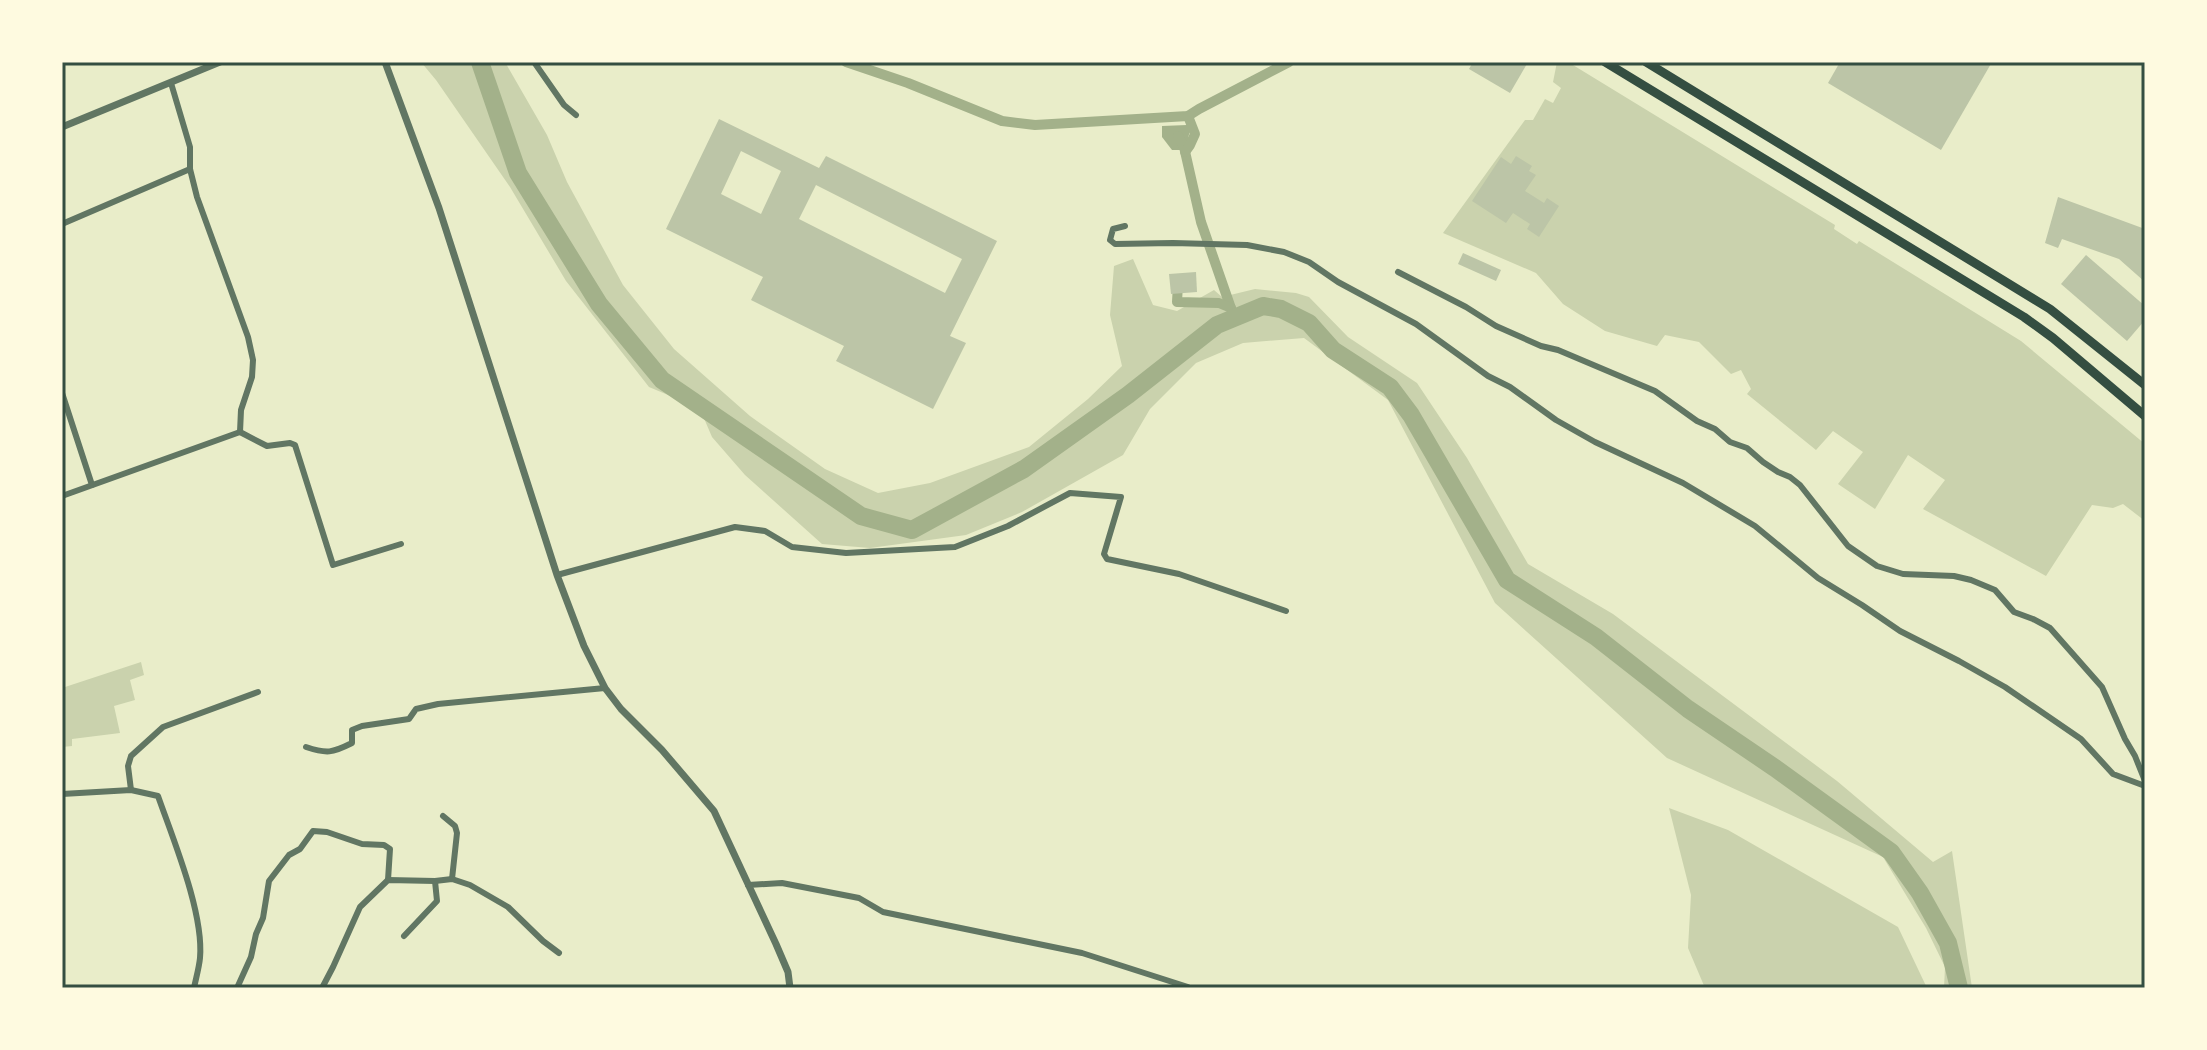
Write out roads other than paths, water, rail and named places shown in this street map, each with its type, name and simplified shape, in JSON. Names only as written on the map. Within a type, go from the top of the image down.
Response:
[{"type":"main road","points":[[1605,62],[2024,317],[2145,416]]},
{"type":"main road","points":[[1646,62],[2050,309],[2145,385]]},
{"type":"street","points":[[62,127],[220,62]]},
{"type":"street","points":[[385,62],[439,208],[557,575],[584,646],[605,688],[621,709],[662,750],[714,811],[776,944],[788,972],[790,988]]},
{"type":"street","points":[[534,62],[564,105],[576,115]]},
{"type":"street","points":[[171,83],[190,147],[190,169],[197,197],[248,337],[253,360],[252,377],[241,410],[240,432]]},
{"type":"street","points":[[62,224],[190,169]]},
{"type":"street","points":[[1125,226],[1113,229],[1110,240],[1115,244],[1247,245],[1284,252],[1309,262],[1338,282],[1416,324],[1556,420],[1683,483],[1755,526],[1818,578],[1900,631],[2005,687],[2081,739],[2113,774],[2145,784]]},
{"type":"street","points":[[1398,272],[1514,335],[1655,391],[1697,421],[1715,429],[1730,442],[1747,448],[1778,472],[1790,477],[1800,485],[1848,546],[1877,566],[1903,574],[1954,576],[1995,590],[2014,612],[2050,628],[2102,687],[2145,784]]},
{"type":"street","points":[[62,393],[92,485]]},
{"type":"street","points":[[62,496],[240,432],[267,446],[295,445],[333,565],[401,544]]},
{"type":"street","points":[[557,575],[735,527],[765,531],[792,547],[846,553],[955,547],[1008,526],[1070,493],[1121,497],[1104,554],[1107,559],[1179,574],[1286,611]]},
{"type":"street","points":[[306,747],[333,752],[352,743],[352,730],[409,719],[416,709],[438,704],[605,688]]},
{"type":"street","points":[[131,790],[128,766],[131,756],[163,727],[258,692]]},
{"type":"street","points":[[62,794],[131,790],[158,796],[198,924],[200,956],[194,988]]},
{"type":"street","points":[[443,816],[455,826],[457,833],[452,879]]},
{"type":"street","points":[[237,988],[263,918],[269,881],[313,831],[327,832],[362,844],[384,845],[390,849],[388,880],[360,907],[322,988]]},
{"type":"street","points":[[388,880],[452,879],[482,890],[508,907],[559,953]]},
{"type":"street","points":[[404,936],[437,901],[435,881]]},
{"type":"street","points":[[748,885],[782,883],[859,898],[883,912],[1082,953],[1188,987]]},
{"type":"waterway","points":[[480,62],[518,173],[599,304],[662,380],[861,516],[912,530],[1024,469],[1128,395],[1217,325],[1263,306],[1281,309],[1309,323],[1333,350],[1390,387],[1411,415],[1507,580],[1596,637],[1688,709],[1891,852],[1920,893],[1948,943],[1959,988]]},
{"type":"waterway","points":[[846,62],[1002,121],[1035,125],[1188,116],[1289,62]]},
{"type":"waterway","points":[[1185,152],[1195,134],[1188,116]]},
{"type":"waterway","points":[[1178,136],[1184,147],[1201,222],[1234,317]]},
{"type":"waterway","points":[[1178,284],[1177,302],[1219,303],[1231,308]]}]
